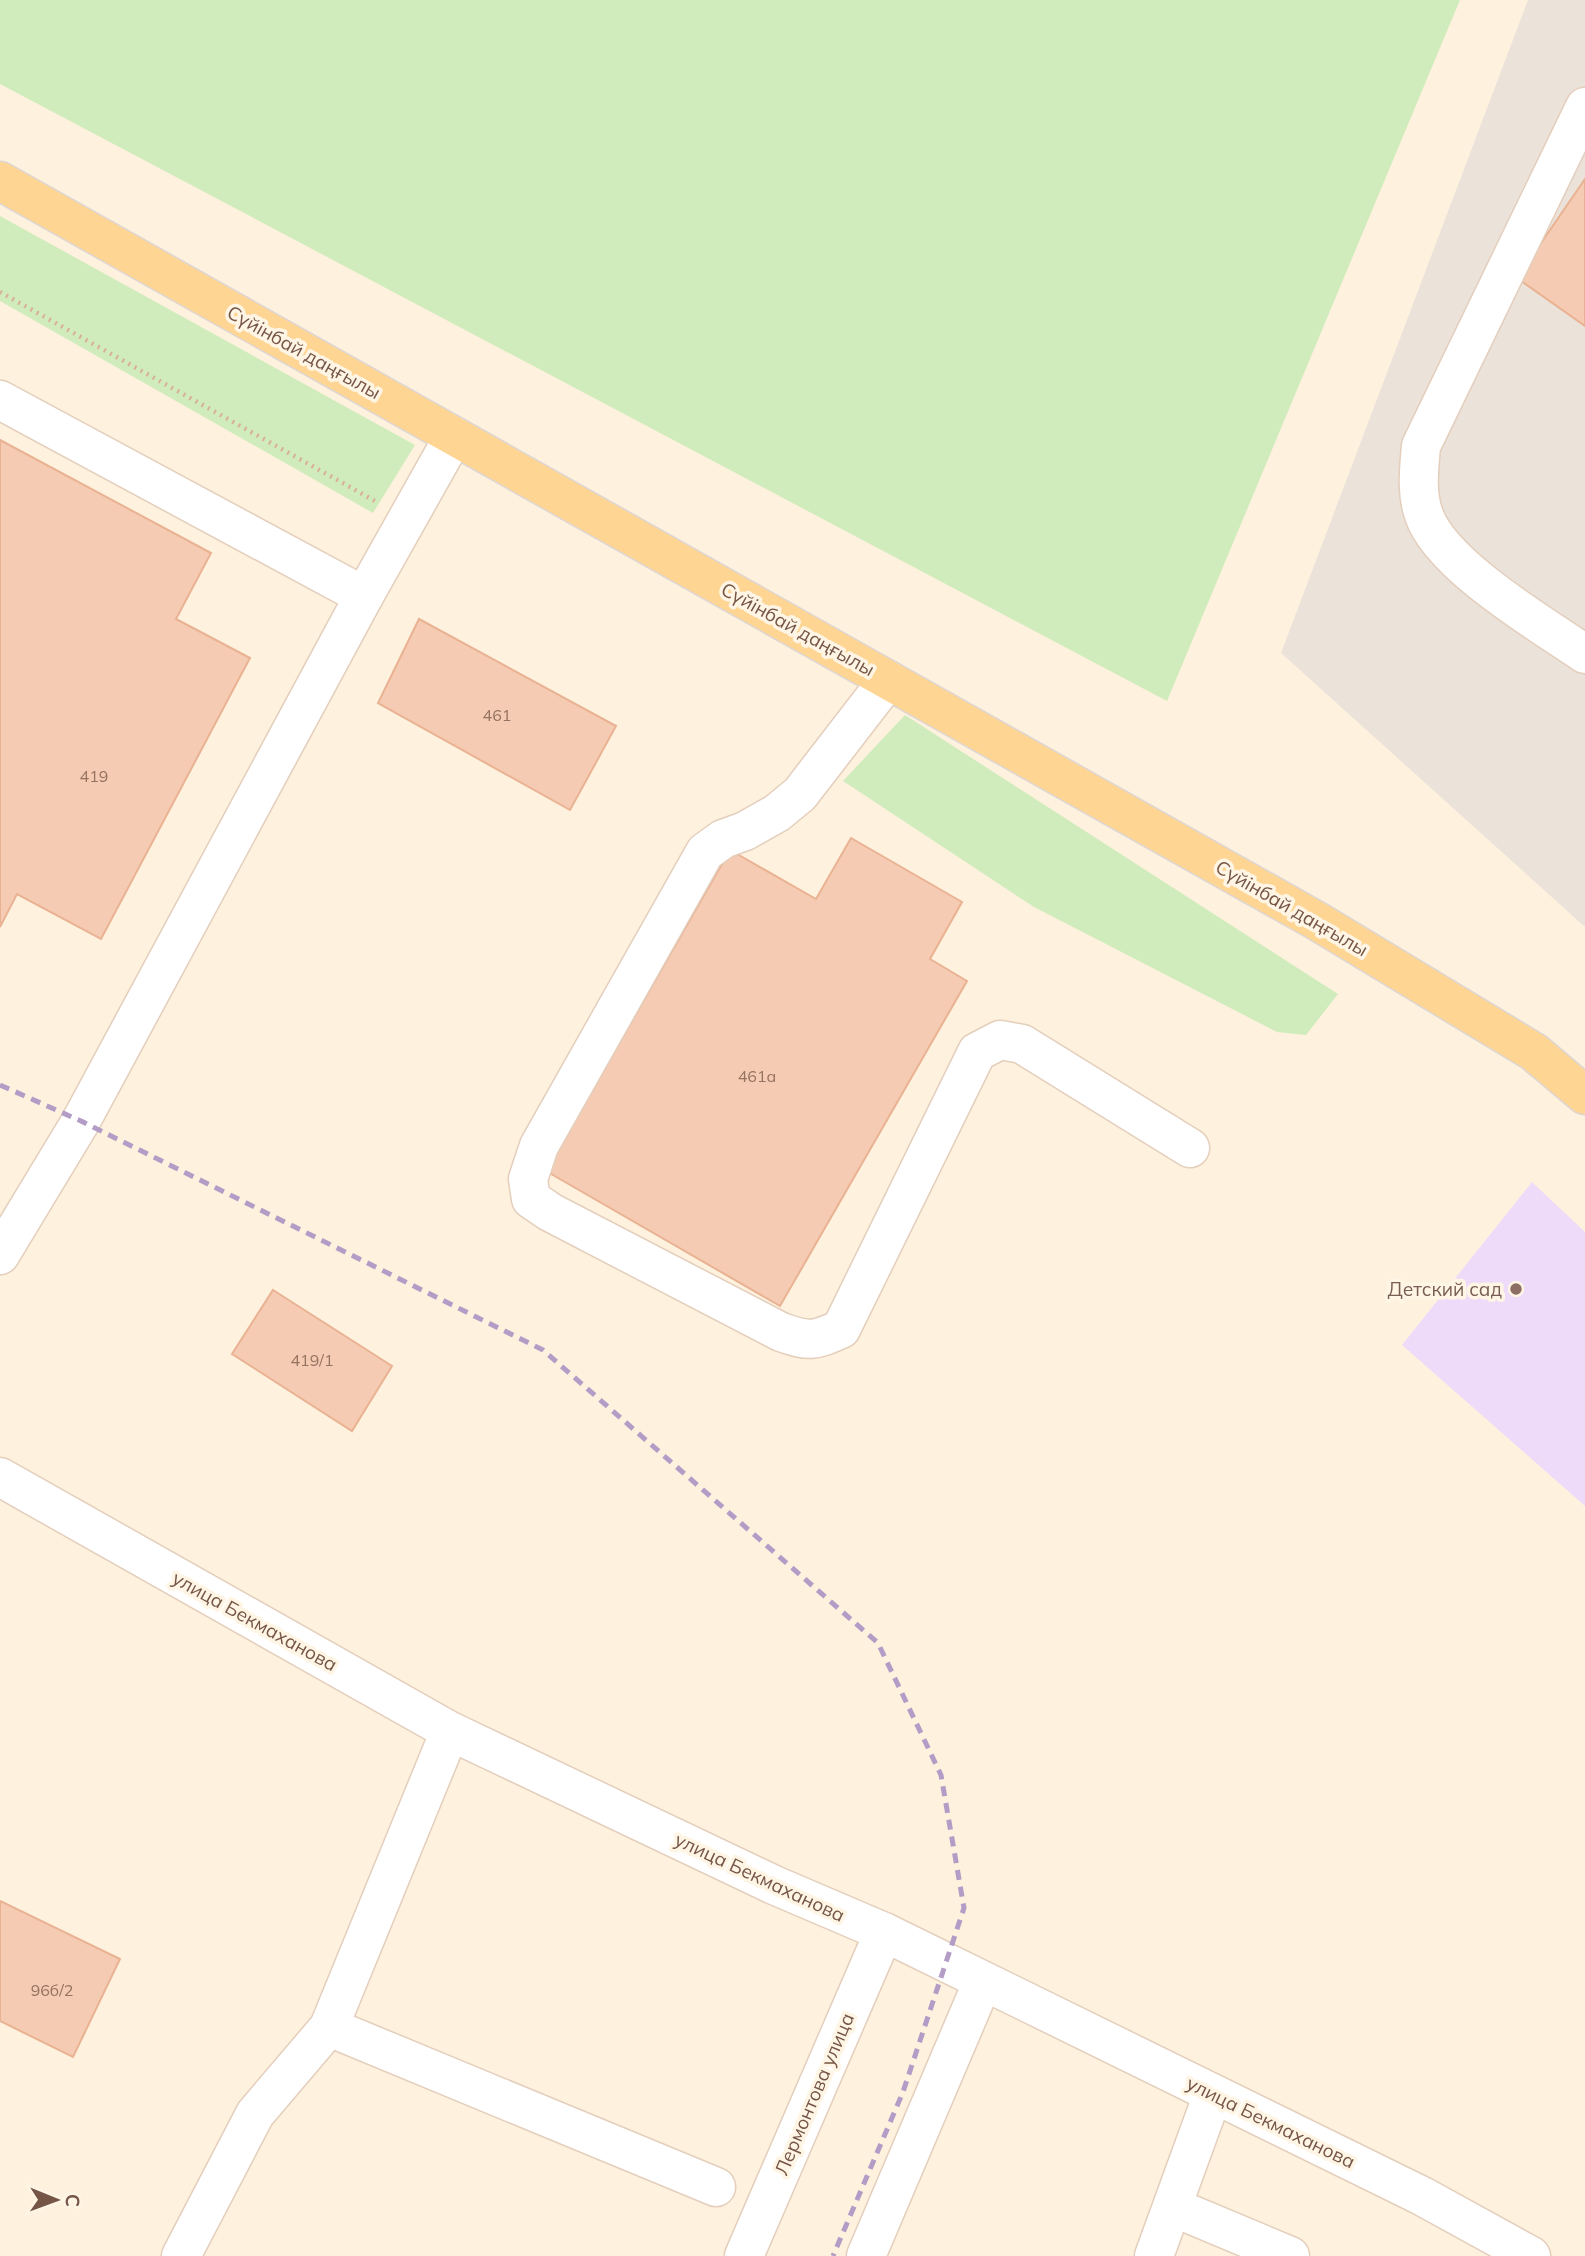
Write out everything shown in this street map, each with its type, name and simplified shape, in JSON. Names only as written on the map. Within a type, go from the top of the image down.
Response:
[{"type":"main road","name":"Сүйінбай даңғылы","points":[[0,181],[1317,921],[1534,1052],[1585,1095]]},
{"type":"street","points":[[1585,107],[1420,446],[1418,485],[1424,516],[1440,544],[1489,588],[1585,654]]},
{"type":"street","points":[[0,400],[364,596]]},
{"type":"street","points":[[0,1255],[81,1121],[453,436]]},
{"type":"street","points":[[888,680],[800,794],[777,813],[746,831],[723,839],[705,852],[539,1146],[528,1179],[531,1199],[550,1212],[781,1332],[803,1340],[820,1338],[841,1329],[977,1052],[1000,1040],[1022,1044],[1190,1147]]},
{"type":"street","name":"улица Бекмаханова","points":[[0,1477],[450,1731],[983,1981],[1422,2196],[1531,2256]]},
{"type":"street","points":[[181,2256],[255,2114],[329,2027],[450,1731]]},
{"type":"street","name":"Лермонтова улица","points":[[744,2256],[884,1933]]},
{"type":"street","points":[[866,2256],[983,1981]]},
{"type":"street","points":[[329,2027],[716,2187]]},
{"type":"street","points":[[1154,2256],[1213,2094]]},
{"type":"street","points":[[1173,2207],[1290,2256]]},
{"type":"path","points":[[0,292],[407,519]]},
{"type":"shaded area","points":[[1528,0],[1585,0],[1585,927],[1281,653]]},
{"type":"shaded area","name":"Детский сад","points":[[1532,1182],[1585,1232],[1585,1506],[1402,1345]]},
{"type":"green space","points":[[0,0],[1460,0],[1167,701],[0,84]]},
{"type":"green space","points":[[0,216],[415,445],[373,513],[0,301]]},
{"type":"green space","points":[[905,715],[1338,994],[1306,1035],[1277,1032],[1034,907],[843,781]]},
{"type":"building","points":[[1585,179],[1585,326],[1517,278]]},
{"type":"building","points":[[0,440],[211,553],[176,619],[250,658],[101,939],[17,894],[0,927]]},
{"type":"building","points":[[419,619],[616,726],[570,810],[378,703]]},
{"type":"building","points":[[851,838],[962,902],[930,959],[967,981],[780,1306],[546,1171],[730,850],[816,899]]},
{"type":"building","points":[[273,1290],[392,1366],[352,1431],[232,1354]]},
{"type":"building","points":[[0,1901],[120,1959],[73,2057],[0,2021]]},
{"type":"railway","points":[[0,1085],[81,1121],[543,1350],[878,1643],[941,1775],[964,1908],[903,2092],[833,2256]]},
{"type":"place","name":"Детский сад","points":[[1516,1289]]}]
